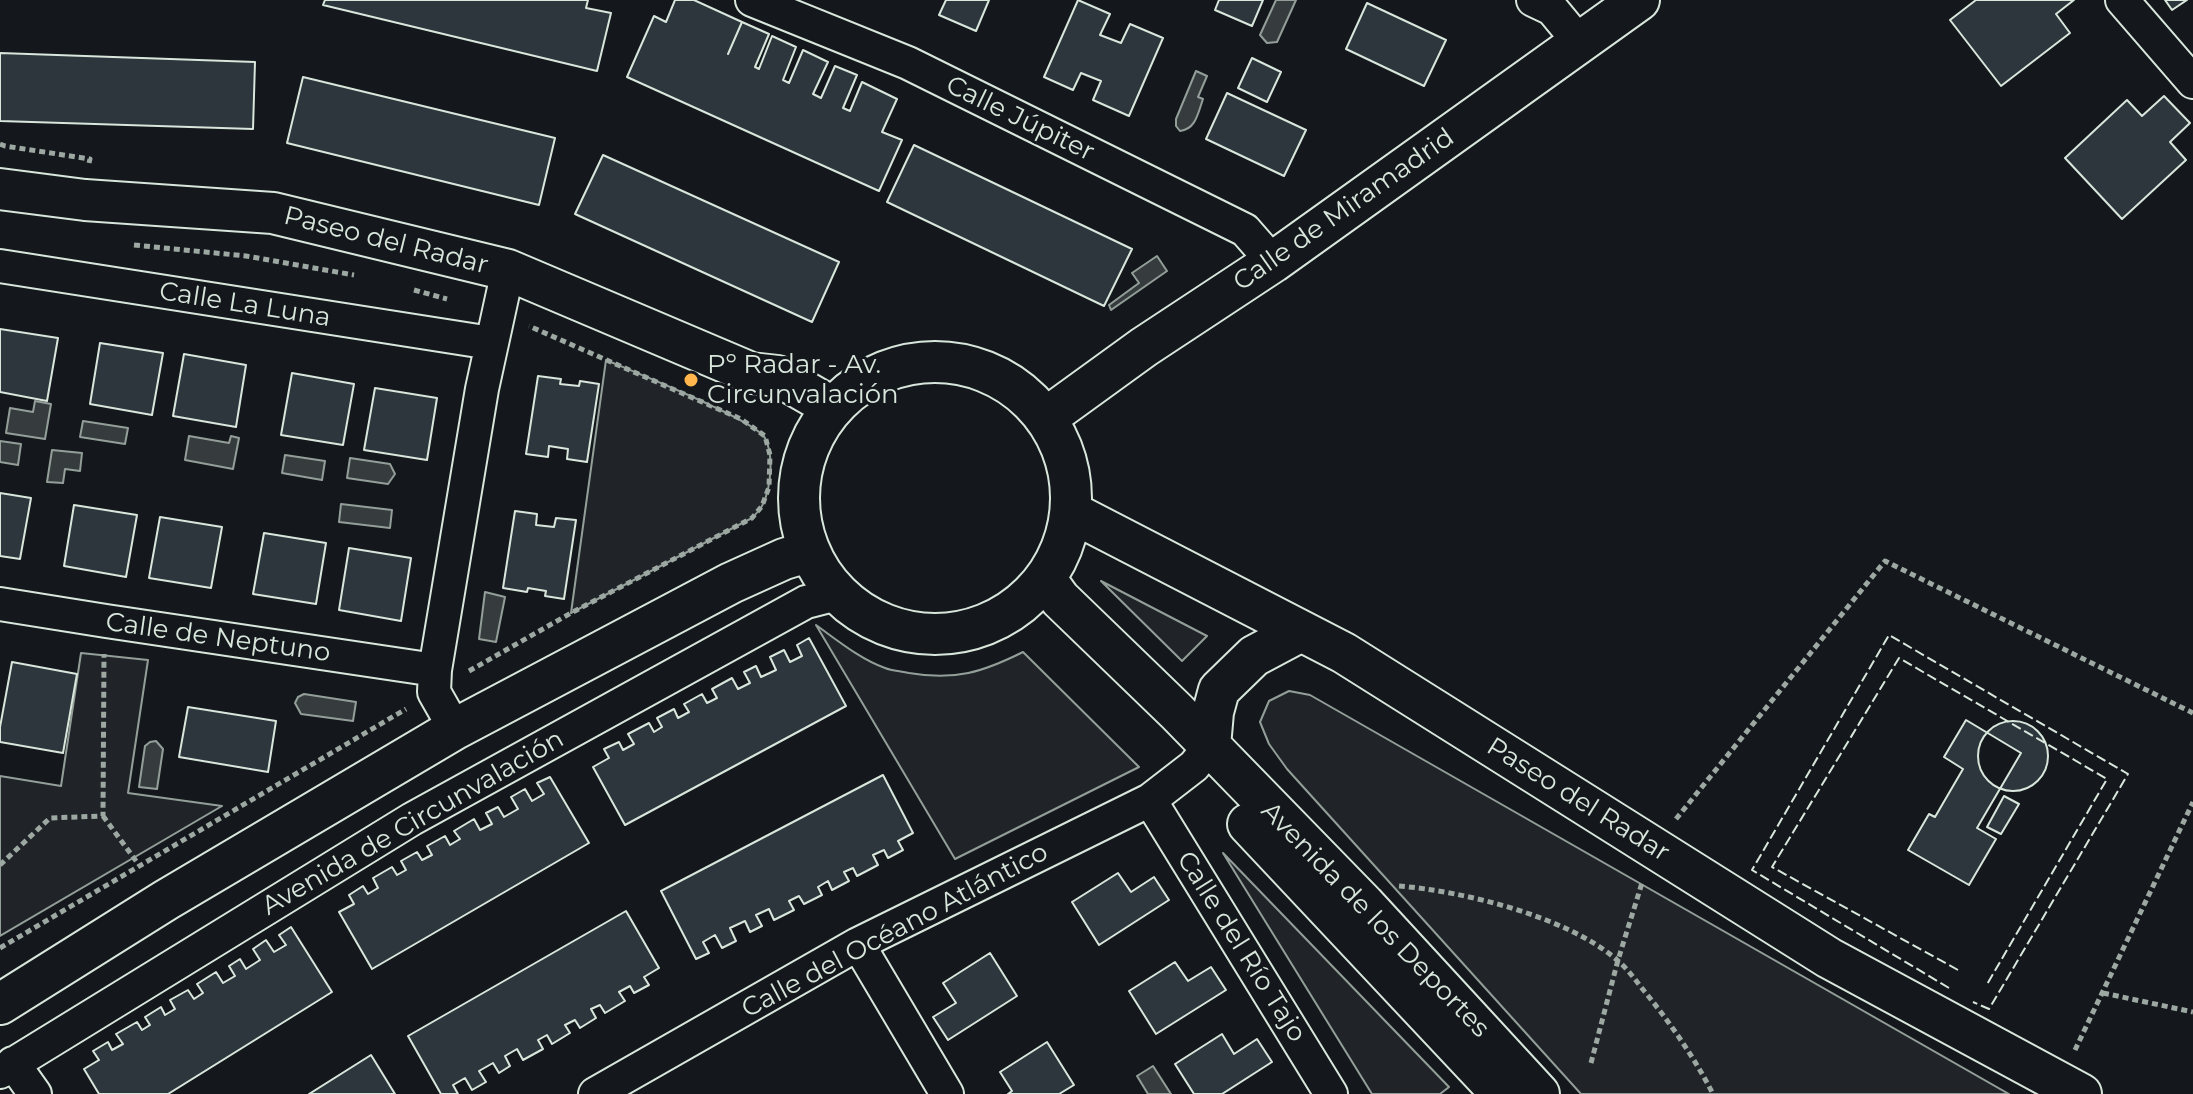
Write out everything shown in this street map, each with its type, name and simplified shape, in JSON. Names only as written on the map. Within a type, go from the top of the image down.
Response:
[{"type":"street","name":"Calle Júpiter","points":[[752,0],[908,63],[1245,230],[1273,262]]},
{"type":"street","points":[[1533,0],[1552,9],[1580,43]]},
{"type":"street","name":"Calle de Miramadrid","points":[[1046,418],[1144,347],[1273,262],[1639,0]]},
{"type":"street","points":[[2122,0],[2193,82]]},
{"type":"street","name":"Paseo del Radar","points":[[0,189],[85,200],[273,213],[508,270],[751,373],[822,423]]},
{"type":"street","name":"Calle La Luna","points":[[0,266],[495,328]]},
{"type":"street","points":[[455,729],[435,681],[495,328],[508,270]]},
{"type":"street","points":[[946,361],[988,371],[1023,393],[1046,418],[1066,460],[1072,498],[1064,544],[1035,590],[989,624],[949,634],[908,633],[870,619],[837,594],[807,552],[799,518],[799,477],[822,423],[865,380],[904,365],[946,361]]},
{"type":"street","name":"Paseo del Radar","points":[[1071,512],[1344,653],[1829,958],[2070,1089]]},
{"type":"street","points":[[0,1004],[166,900],[455,729],[731,583],[807,552]]},
{"type":"street","name":"Avenida de los Deportes","points":[[1035,590],[1072,644],[1202,756],[1364,904],[1539,1094]]},
{"type":"street","name":"Avenida de Circunvalación","points":[[7,1067],[425,812],[806,602],[837,594]]},
{"type":"street","name":"Calle de Neptuno","points":[[0,604],[435,681]]},
{"type":"street","points":[[1202,756],[1219,690],[1254,656],[1301,631]]},
{"type":"street","name":"Avenida de los Deportes","points":[[1202,756],[1502,1094]]},
{"type":"street","name":"Calle del Océano Atlántico","points":[[595,1094],[858,944],[1150,800],[1202,756]]},
{"type":"street","name":"Calle del Río Tajo","points":[[1150,800],[1331,1094]]},
{"type":"street","points":[[858,944],[947,1094]]},
{"type":"street","points":[[7,1067],[35,1094]]},
{"type":"path","points":[[0,144],[90,159],[85,200]]},
{"type":"path","points":[[127,244],[246,256],[360,276]]},
{"type":"path","points":[[0,948],[435,681],[752,518],[762,506],[769,487],[770,455],[765,436],[741,419],[495,328],[402,286]]},
{"type":"path","points":[[1591,1063],[1618,960],[1654,847],[1885,561],[2193,713]]},
{"type":"path","points":[[106,621],[103,816],[139,865]]},
{"type":"path","points":[[2070,1089],[2103,993],[2193,802]]},
{"type":"path","points":[[0,865],[50,818],[103,816]]},
{"type":"path","points":[[1364,904],[1392,885],[1424,888],[1523,912],[1551,922],[1603,949],[1618,960],[1686,1045],[1713,1094]]},
{"type":"path","points":[[2103,993],[2193,1012]]},
{"type":"shaded area","points":[[1276,0],[1296,0],[1277,42],[1267,43],[1260,35]]},
{"type":"shaded area","points":[[1196,71],[1207,76],[1198,97],[1203,99],[1193,124],[1180,131],[1176,119]]},
{"type":"shaded area","points":[[1157,256],[1167,271],[1111,310],[1109,305],[1139,283],[1132,273]]},
{"type":"shaded area","points":[[606,360],[692,396],[756,430],[768,445],[770,480],[763,504],[752,518],[571,613]]},
{"type":"shaded area","points":[[35,401],[51,404],[45,439],[6,433],[10,408],[33,412]]},
{"type":"shaded area","points":[[83,421],[128,428],[125,444],[80,437]]},
{"type":"shaded area","points":[[189,436],[229,443],[231,436],[239,438],[233,469],[185,460]]},
{"type":"shaded area","points":[[0,441],[21,444],[18,465],[0,462]]},
{"type":"shaded area","points":[[52,450],[82,453],[80,471],[65,469],[63,483],[47,482]]},
{"type":"shaded area","points":[[285,455],[325,461],[322,480],[282,473]]},
{"type":"shaded area","points":[[350,458],[390,464],[395,474],[388,484],[347,478]]},
{"type":"shaded area","points":[[341,504],[392,510],[390,528],[339,522]]},
{"type":"shaded area","points":[[1101,581],[1207,636],[1182,661]]},
{"type":"shaded area","points":[[485,592],[505,597],[496,642],[479,639]]},
{"type":"shaded area","points":[[816,625],[876,664],[891,670],[925,675],[968,673],[1023,652],[1139,767],[955,859]]},
{"type":"shaded area","points":[[81,653],[148,660],[128,793],[222,806],[0,936],[0,776],[61,786]]},
{"type":"shaded area","points":[[1289,691],[1310,695],[2009,1094],[1581,1094],[1287,769],[1269,744],[1260,722],[1269,701]]},
{"type":"shaded area","points":[[304,694],[356,702],[353,721],[301,714],[295,703]]},
{"type":"shaded area","points":[[156,741],[163,749],[157,789],[139,787],[145,746]]},
{"type":"shaded area","points":[[1223,853],[1449,1087],[1440,1094],[1372,1094]]},
{"type":"shaded area","points":[[1153,1066],[1171,1094],[1148,1094],[1137,1076]]},
{"type":"building","points":[[325,0],[588,0],[586,8],[611,13],[597,71],[323,5]]},
{"type":"building","points":[[675,0],[694,0],[769,34],[755,67],[759,69],[772,36],[796,47],[783,80],[789,83],[803,50],[828,62],[813,94],[821,98],[835,66],[857,75],[843,108],[850,111],[862,82],[897,99],[882,132],[902,140],[879,191],[627,77],[654,16],[666,22]]},
{"type":"building","points":[[946,0],[989,0],[976,31],[939,15]]},
{"type":"building","points":[[1078,0],[1110,14],[1100,35],[1121,43],[1130,24],[1163,38],[1129,116],[1093,100],[1101,81],[1081,73],[1073,90],[1044,77]]},
{"type":"building","points":[[1219,0],[1263,0],[1252,26],[1215,10]]},
{"type":"building","points":[[1976,0],[2074,0],[2056,14],[2070,33],[2001,86],[1950,20]]},
{"type":"building","points":[[2165,0],[2187,0],[2172,10]]},
{"type":"building","points":[[1367,3],[1446,40],[1424,86],[1346,49]]},
{"type":"building","points":[[0,53],[255,62],[253,129],[0,121]]},
{"type":"building","points":[[1252,58],[1281,72],[1267,102],[1238,88]]},
{"type":"building","points":[[303,77],[555,138],[539,205],[287,143]]},
{"type":"building","points":[[1227,93],[1306,130],[1284,176],[1206,139]]},
{"type":"building","points":[[2164,96],[2190,123],[2170,142],[2186,160],[2122,219],[2065,158],[2127,100],[2142,116]]},
{"type":"building","points":[[914,145],[1132,249],[1104,306],[887,202]]},
{"type":"building","points":[[603,155],[839,262],[812,322],[575,214]]},
{"type":"building","points":[[0,329],[58,338],[47,401],[0,392]]},
{"type":"building","points":[[100,343],[163,353],[152,415],[90,404]]},
{"type":"building","points":[[184,354],[246,365],[236,427],[173,416]]},
{"type":"building","points":[[292,373],[354,384],[343,445],[281,435]]},
{"type":"building","points":[[538,376],[561,379],[560,384],[579,386],[580,381],[599,384],[587,462],[567,459],[568,449],[549,446],[548,457],[526,454]]},
{"type":"building","points":[[375,388],[437,398],[427,460],[364,450]]},
{"type":"building","points":[[0,493],[31,498],[20,559],[0,556]]},
{"type":"building","points":[[74,505],[137,515],[126,577],[64,566]]},
{"type":"building","points":[[515,511],[537,514],[536,525],[554,527],[556,518],[576,520],[564,599],[545,596],[546,591],[503,588]]},
{"type":"building","points":[[160,517],[222,527],[211,588],[149,578]]},
{"type":"building","points":[[264,533],[326,543],[316,604],[253,594]]},
{"type":"building","points":[[349,548],[411,558],[401,621],[339,610]]},
{"type":"building","points":[[809,638],[846,706],[625,825],[593,767],[609,758],[604,749],[619,742],[623,750],[634,744],[628,734],[649,723],[654,732],[662,727],[657,718],[674,709],[678,718],[689,712],[684,704],[702,694],[707,703],[717,698],[712,689],[732,678],[738,689],[750,683],[744,672],[756,666],[761,677],[776,670],[770,657],[784,650],[790,662],[802,656],[797,645]]},
{"type":"building","points":[[12,662],[77,674],[63,753],[0,742]]},
{"type":"building","points":[[188,707],[276,721],[268,772],[179,757]]},
{"type":"building","points":[[1966,720],[2021,753],[1977,828],[1996,839],[1969,885],[1908,850],[1929,814],[1935,817],[1963,769],[1944,757]]},
{"type":"building","points":[[2013,721],[2038,731],[2048,756],[2038,781],[2013,791],[1988,781],[1978,756],[1988,731]]},
{"type":"building","points":[[883,775],[913,833],[898,841],[903,850],[888,858],[884,850],[873,855],[878,865],[857,876],[853,868],[844,872],[849,881],[832,890],[828,881],[818,887],[822,895],[804,904],[799,896],[789,901],[794,910],[774,920],[769,909],[756,915],[762,926],[750,932],[745,921],[730,928],[736,941],[722,948],[715,935],[703,942],[709,953],[696,959],[661,891]]},
{"type":"building","points":[[550,777],[589,843],[372,969],[339,912],[354,904],[349,895],[363,886],[368,894],[378,888],[373,878],[392,867],[397,875],[406,870],[401,861],[417,852],[422,860],[432,855],[427,846],[445,836],[450,845],[460,839],[454,831],[474,819],[480,830],[492,824],[486,813],[498,807],[504,817],[518,809],[511,797],[525,789],[532,801],[544,794],[537,783]]},
{"type":"building","points":[[2004,796],[2019,804],[2001,834],[1987,827]]},
{"type":"building","points":[[1118,873],[1131,892],[1154,877],[1169,900],[1099,945],[1072,902]]},
{"type":"building","points":[[626,911],[659,968],[644,977],[649,985],[634,993],[630,986],[619,992],[625,1001],[605,1013],[600,1005],[591,1009],[596,1018],[580,1028],[575,1020],[565,1025],[570,1033],[552,1044],[547,1035],[538,1040],[543,1049],[523,1060],[517,1049],[505,1056],[510,1066],[499,1073],[493,1063],[479,1071],[486,1082],[472,1090],[465,1078],[453,1085],[458,1094],[441,1094],[408,1036]]},
{"type":"building","points":[[291,927],[332,992],[168,1094],[99,1094],[84,1069],[99,1060],[93,1051],[108,1042],[112,1050],[123,1044],[116,1034],[137,1022],[142,1030],[150,1025],[145,1017],[161,1007],[165,1015],[175,1009],[170,1000],[188,990],[194,999],[203,993],[197,984],[216,972],[223,983],[235,976],[229,966],[240,959],[246,969],[260,960],[253,949],[266,940],[274,952],[286,945],[279,935]]},
{"type":"building","points":[[990,953],[1017,996],[948,1040],[933,1017],[956,1003],[943,983]]},
{"type":"building","points":[[1175,962],[1188,981],[1211,967],[1226,990],[1156,1034],[1129,991]]},
{"type":"building","points":[[1222,1034],[1234,1054],[1257,1039],[1272,1062],[1222,1094],[1194,1094],[1175,1064]]},
{"type":"building","points":[[1047,1042],[1074,1085],[1059,1094],[1008,1094],[1012,1091],[1000,1072]]},
{"type":"building","points":[[371,1055],[395,1094],[309,1094]]},
{"type":"fence","points":[[1949,988],[1752,870],[1889,635],[2128,774],[1989,1009],[1973,1002]]},
{"type":"fence","points":[[1958,970],[1772,867],[1899,658],[2107,779],[1986,986]]},
{"type":"place","name":"Pº Radar - Av. Circunvalación","points":[[691,380]]}]
